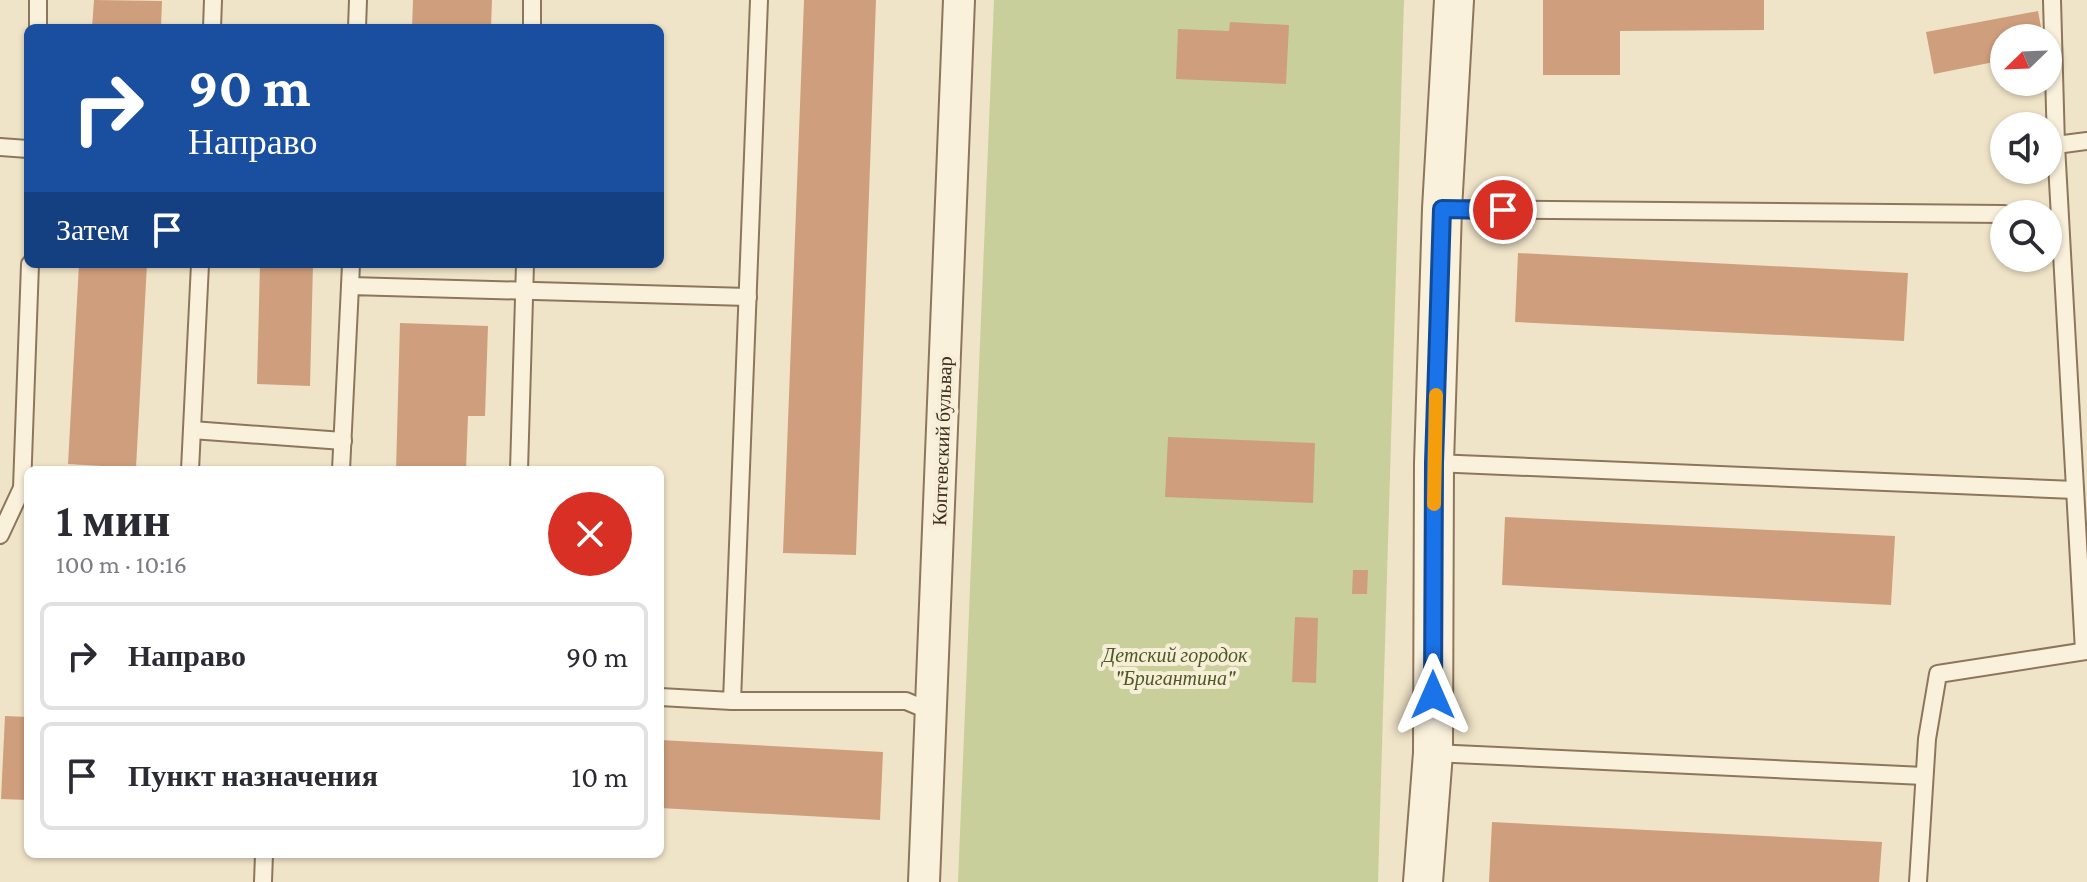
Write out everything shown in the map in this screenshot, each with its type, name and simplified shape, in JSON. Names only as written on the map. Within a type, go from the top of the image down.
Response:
[{"type":"street","name":"Коптевский бульвар","points":[[924,882],[959,0]]},
{"type":"street","points":[[1423,882],[1433,753],[1434,463],[1442,209],[1454,0]]},
{"type":"lane","points":[[38,0],[38,24]]},
{"type":"lane","points":[[212,24],[213,0]]},
{"type":"lane","points":[[357,24],[358,0]]},
{"type":"lane","points":[[532,0],[532,24]]},
{"type":"lane","points":[[732,701],[759,0]]},
{"type":"lane","points":[[2052,0],[2055,112]]},
{"type":"lane","points":[[2062,144],[2087,141]]},
{"type":"lane","points":[[0,147],[24,149]]},
{"type":"lane","points":[[1442,209],[1990,214]]},
{"type":"lane","points":[[25,466],[30,268]]},
{"type":"lane","points":[[190,466],[200,268]]},
{"type":"lane","points":[[341,466],[351,268]]},
{"type":"lane","points":[[519,466],[525,268]]},
{"type":"lane","points":[[1918,882],[1927,739],[1938,674],[2086,651],[2058,272]]},
{"type":"lane","points":[[350,286],[748,297]]},
{"type":"lane","points":[[192,430],[343,441]]},
{"type":"lane","points":[[1434,463],[2075,490]]},
{"type":"lane","points":[[0,535],[24,490]]},
{"type":"lane","points":[[664,697],[732,701],[906,701],[932,712]]},
{"type":"lane","points":[[1433,753],[1924,776]]},
{"type":"lane","points":[[263,882],[264,858]]},
{"type":"green space","name":"Детский городок \"Бригантина\"","points":[[994,0],[1404,0],[1378,882],[958,882]]},
{"type":"building","points":[[94,0],[162,1],[161,24],[92,24]]},
{"type":"building","points":[[413,0],[492,0],[491,24],[412,24]]},
{"type":"building","points":[[804,0],[876,0],[856,555],[783,553]]},
{"type":"building","points":[[1543,0],[1764,0],[1764,30],[1620,31],[1620,75],[1543,75]]},
{"type":"building","points":[[2038,11],[2040,24],[1990,24],[1990,63],[1934,74],[1926,32]]},
{"type":"building","points":[[1230,22],[1289,25],[1286,84],[1176,79],[1178,29],[1229,31]]},
{"type":"building","points":[[1518,253],[1908,273],[1904,341],[1515,322]]},
{"type":"building","points":[[79,268],[147,268],[136,466],[68,464]]},
{"type":"building","points":[[260,268],[313,268],[310,386],[257,384]]},
{"type":"building","points":[[400,323],[488,326],[485,416],[468,416],[466,466],[396,466]]},
{"type":"building","points":[[1168,437],[1315,443],[1313,503],[1165,497]]},
{"type":"building","points":[[1505,517],[1895,536],[1891,605],[1502,585]]},
{"type":"building","points":[[1353,570],[1368,570],[1367,594],[1352,594]]},
{"type":"building","points":[[1295,617],[1318,618],[1316,683],[1292,682]]},
{"type":"building","points":[[5,716],[24,717],[24,800],[1,799]]},
{"type":"building","points":[[664,740],[883,752],[880,820],[664,808]]},
{"type":"building","points":[[1492,822],[1882,842],[1879,882],[1489,882]]},
{"type":"slow traffic","points":[[1434,504],[1436,395]]},
{"type":"route","points":[[1433,695],[1434,463],[1442,209],[1503,210]]}]
